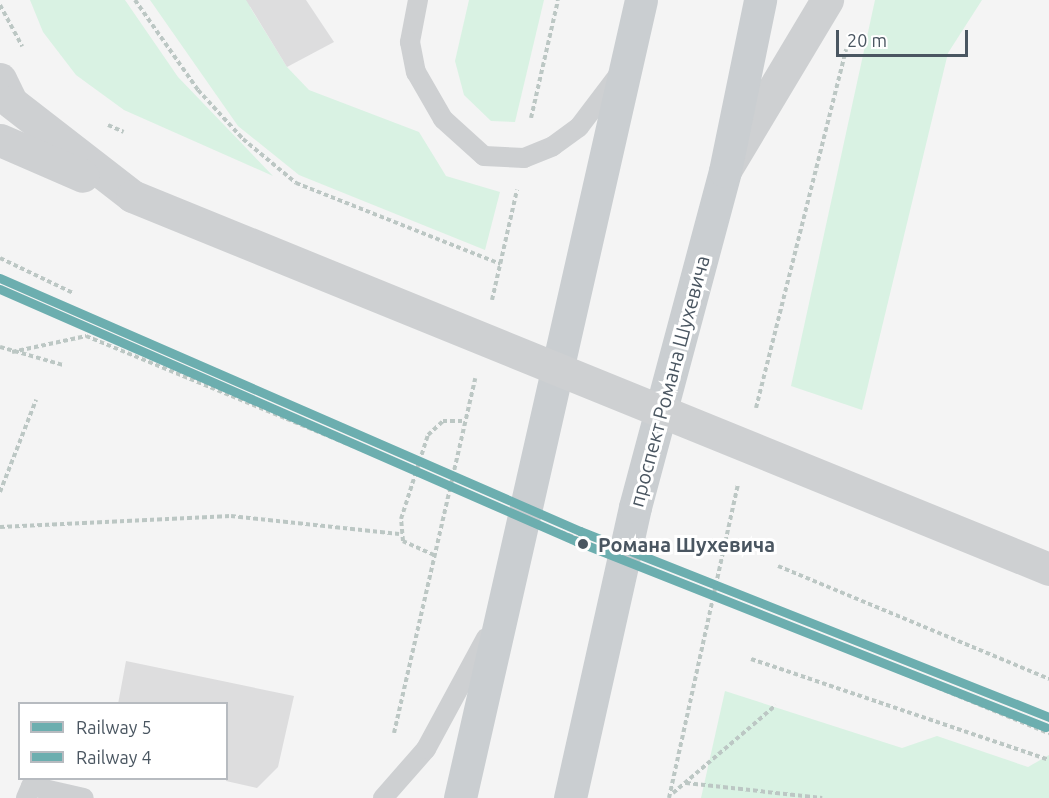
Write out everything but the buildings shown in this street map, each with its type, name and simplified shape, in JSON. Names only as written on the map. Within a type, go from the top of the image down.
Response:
[{"type":"main road","points":[[460,798],[499,615],[628,63],[640,0]]},
{"type":"main road","name":"проспект Романа Шухевича","points":[[570,798],[635,507],[725,171],[760,0]]},
{"type":"street","points":[[725,171],[827,0]]},
{"type":"street","points":[[0,79],[12,102],[132,196]]},
{"type":"street","points":[[0,140],[132,196],[1049,569]]},
{"type":"lane","points":[[418,0],[410,42],[416,72],[443,119],[484,156],[524,158],[579,128],[628,63]]},
{"type":"lane","points":[[383,798],[426,749],[499,615]]},
{"type":"lane","points":[[26,798],[31,786],[84,798]]},
{"type":"path","points":[[135,0],[198,90],[243,139],[296,183],[501,264]]},
{"type":"path","points":[[490,309],[558,0]]},
{"type":"path","points":[[0,5],[25,51]]},
{"type":"path","points":[[753,418],[847,46]]},
{"type":"path","points":[[102,122],[124,132]]},
{"type":"path","points":[[0,258],[73,292]]},
{"type":"path","points":[[0,347],[63,365]]},
{"type":"path","points":[[393,736],[478,365]]},
{"type":"path","points":[[0,492],[36,400]]},
{"type":"path","points":[[399,534],[428,435],[437,423],[465,421]]},
{"type":"path","points":[[669,798],[740,476]]},
{"type":"path","points":[[0,527],[231,516],[399,534],[409,546],[434,555]]},
{"type":"path","points":[[778,567],[1049,679]]},
{"type":"path","points":[[751,659],[1049,760]]},
{"type":"path","points":[[673,793],[776,705]]},
{"type":"path","points":[[686,783],[822,798]]},
{"type":"green space","points":[[30,0],[125,0],[178,77],[273,176],[124,110],[76,75],[43,32]]},
{"type":"green space","points":[[150,0],[252,0],[250,7],[287,67],[309,90],[419,132],[446,176],[500,192],[485,250],[299,175],[238,126]]},
{"type":"green space","points":[[469,0],[544,0],[515,122],[491,121],[464,95],[455,61]]},
{"type":"green space","points":[[875,0],[982,0],[948,53],[862,410],[791,386]]},
{"type":"green space","points":[[725,691],[902,748],[937,736],[1028,767],[1049,755],[1049,798],[701,798]]},
{"type":"rail line","name":"5","points":[[0,278],[580,531],[1049,717]]},
{"type":"rail line","name":"4","points":[[0,289],[576,541],[1045,727]]},
{"type":"place","name":"Романа Шухевича","points":[[583,544]]}]
